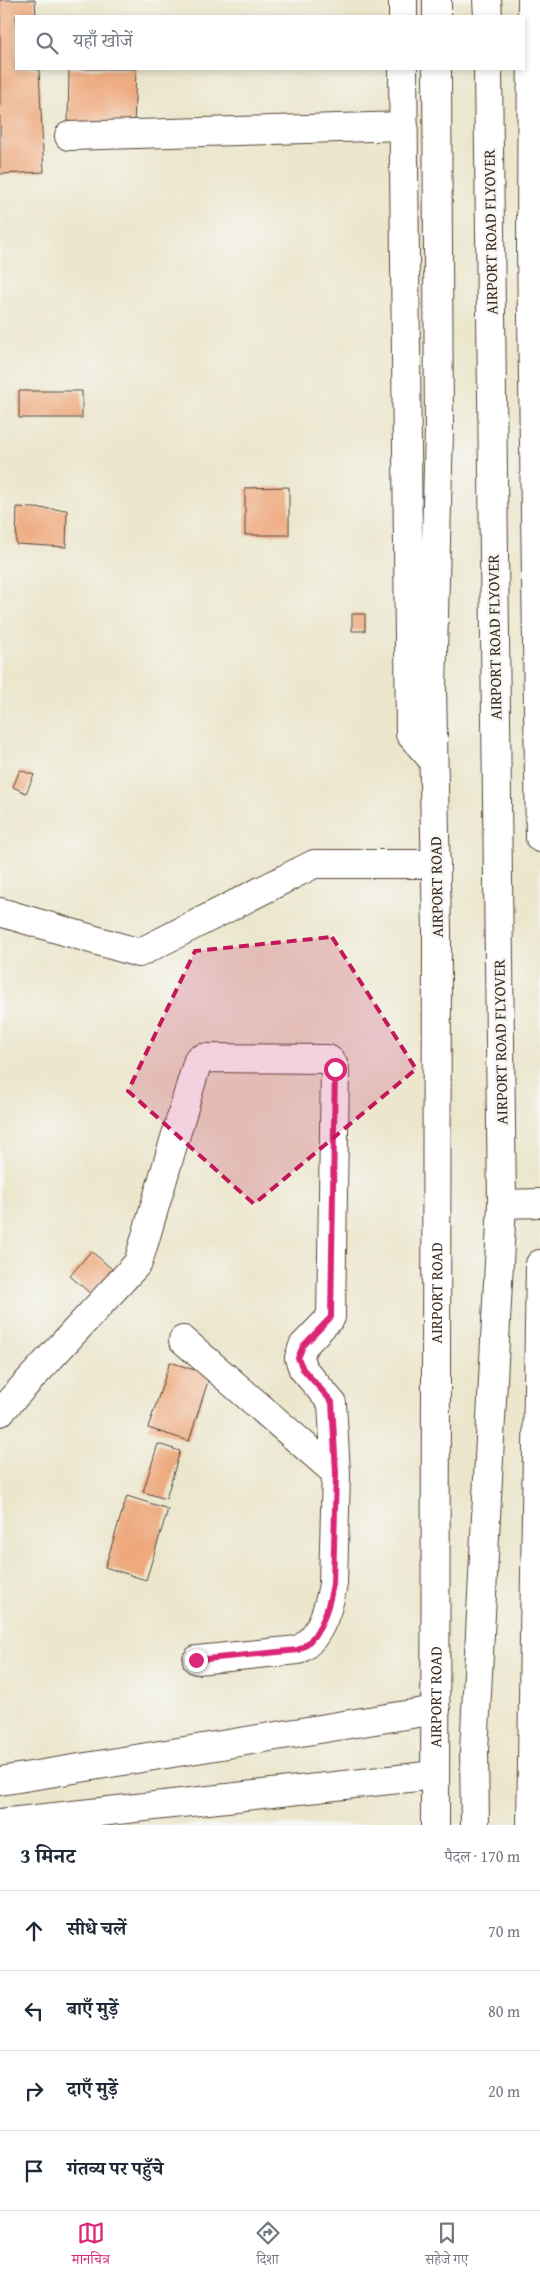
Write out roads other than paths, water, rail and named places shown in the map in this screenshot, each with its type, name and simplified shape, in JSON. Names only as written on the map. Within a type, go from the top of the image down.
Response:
[{"type":"street","points":[[403,0],[403,15]]},
{"type":"street","points":[[436,0],[437,15]]},
{"type":"street","points":[[488,0],[488,15]]},
{"type":"street","points":[[532,0],[540,838]]},
{"type":"street","points":[[403,70],[410,734],[432,759]]},
{"type":"street","points":[[432,759],[432,688],[439,431],[437,70]]},
{"type":"street","name":"AIRPORT ROAD FLYOVER","points":[[475,1825],[474,1751],[502,1204],[488,70]]},
{"type":"street","points":[[69,136],[404,126]]},
{"type":"street","name":"AIRPORT ROAD","points":[[432,759],[436,864],[435,1825]]},
{"type":"street","points":[[0,912],[140,954],[314,864],[436,864]]},
{"type":"street","points":[[0,1412],[138,1263],[198,1060],[203,1058],[328,1060],[332,1062],[335,1069],[331,1317],[303,1346],[298,1358],[303,1369],[332,1401],[336,1473],[333,1584],[331,1596],[315,1636],[305,1646],[289,1652],[196,1660]]},
{"type":"street","points":[[502,1204],[540,1203]]},
{"type":"street","points":[[531,1825],[540,1264]]},
{"type":"street","points":[[183,1340],[336,1473]]},
{"type":"street","points":[[0,1781],[436,1710]]},
{"type":"street","points":[[0,1823],[436,1775]]}]
